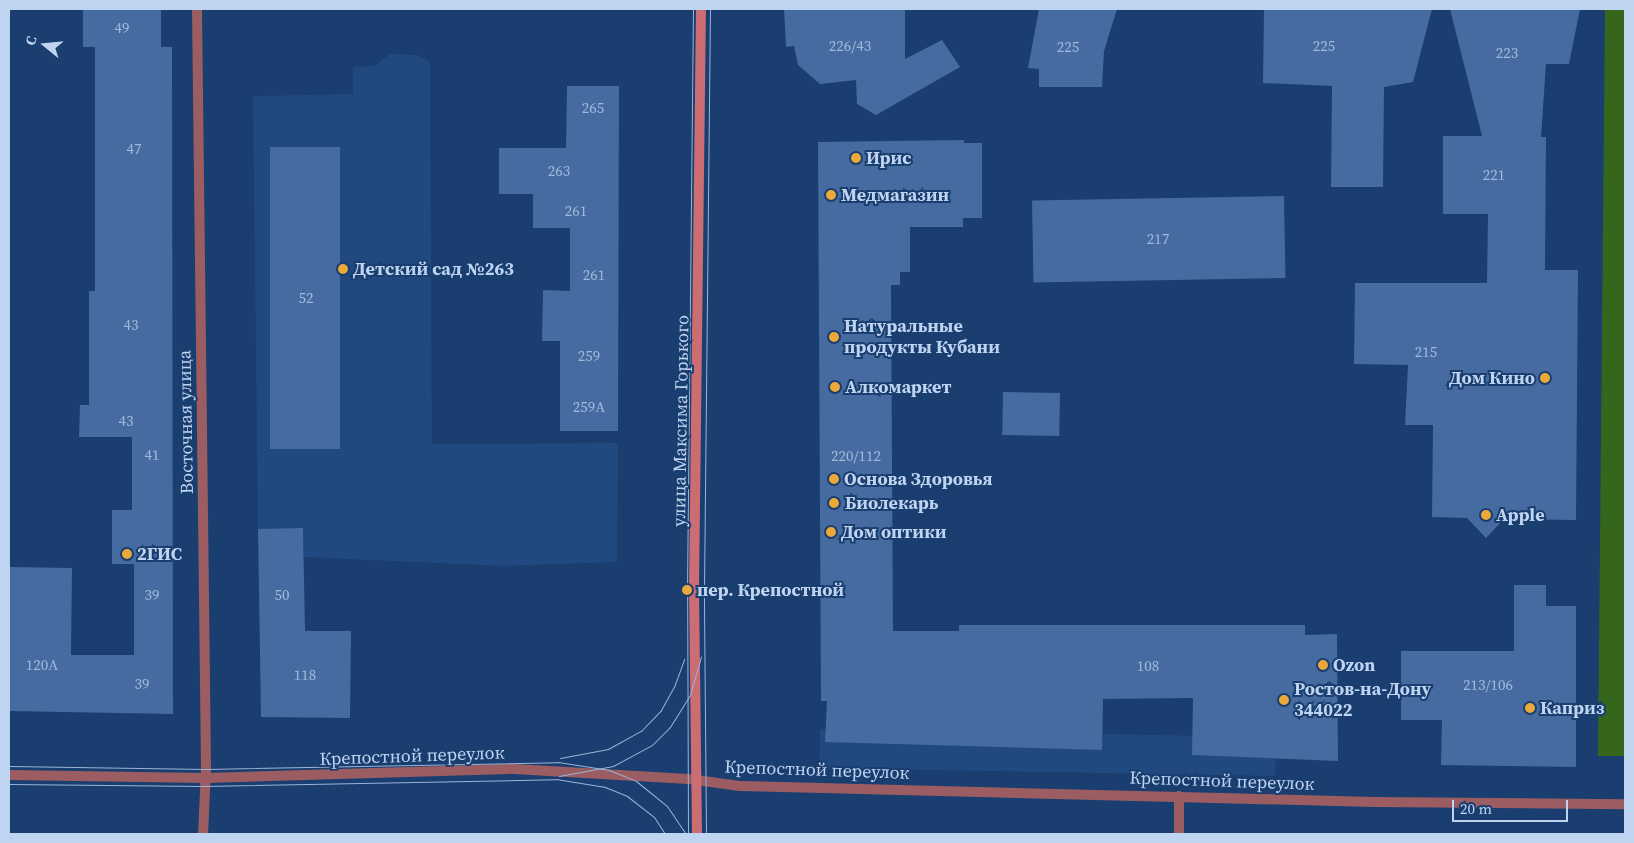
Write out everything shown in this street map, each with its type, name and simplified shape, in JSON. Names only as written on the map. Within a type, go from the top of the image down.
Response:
[{"type":"main road","name":"улица Максима Горького","points":[[697,834],[694,589],[701,9]]},
{"type":"street","name":"Восточная улица","points":[[197,9],[206,778],[203,834]]},
{"type":"street","name":"Крепостной переулок","points":[[9,775],[206,778],[514,769],[697,780],[740,786],[1375,802],[1625,804]]},
{"type":"street","points":[[1178,834],[1179,796]]},
{"type":"shaded area","name":"Детский сад №263","points":[[390,54],[418,55],[430,62],[432,444],[618,443],[617,562],[503,566],[304,557],[303,529],[258,529],[253,96],[353,94],[353,67],[374,66]]},
{"type":"shaded area","points":[[820,729],[1276,737],[1275,776],[819,768]]},
{"type":"green space","points":[[1605,9],[1625,9],[1625,756],[1598,756]]},
{"type":"building","points":[[83,9],[161,9],[161,47],[172,47],[173,714],[9,711],[9,567],[72,568],[71,655],[134,655],[134,564],[112,564],[112,510],[132,510],[132,437],[79,437],[80,405],[89,405],[89,291],[95,291],[95,47],[83,47]]},
{"type":"building","points":[[784,9],[905,9],[905,59],[942,40],[960,67],[876,115],[857,104],[856,80],[820,84],[798,65],[794,46],[786,47]]},
{"type":"building","points":[[1039,9],[1117,9],[1104,51],[1102,87],[1039,87],[1039,69],[1028,68]]},
{"type":"building","points":[[1264,9],[1432,9],[1413,82],[1384,87],[1383,187],[1331,187],[1332,86],[1263,83]]},
{"type":"building","points":[[1450,9],[1580,9],[1569,64],[1546,64],[1541,137],[1546,137],[1545,270],[1578,270],[1576,520],[1504,519],[1486,538],[1467,518],[1432,517],[1433,425],[1405,425],[1408,365],[1354,364],[1355,283],[1487,283],[1488,214],[1443,214],[1443,136],[1482,136]]},
{"type":"building","points":[[567,86],[619,86],[618,431],[560,431],[560,341],[542,341],[543,290],[570,291],[570,228],[533,228],[533,194],[499,194],[499,148],[566,148]]},
{"type":"building","points":[[964,140],[964,143],[982,143],[982,218],[963,218],[963,227],[910,227],[910,272],[900,272],[900,285],[891,285],[893,631],[959,631],[959,625],[1305,625],[1305,635],[1337,634],[1338,761],[1192,755],[1193,698],[1103,699],[1102,750],[825,742],[827,701],[821,701],[818,142]]},
{"type":"building","points":[[270,147],[340,147],[340,449],[270,449]]},
{"type":"building","points":[[1284,196],[1285,278],[1033,282],[1032,200]]},
{"type":"building","points":[[1003,392],[1060,393],[1059,436],[1002,435]]},
{"type":"building","points":[[303,528],[305,631],[351,631],[350,718],[261,717],[258,529]]},
{"type":"building","points":[[1514,585],[1546,585],[1546,606],[1576,606],[1576,767],[1441,765],[1442,720],[1401,720],[1401,651],[1514,651]]},
{"type":"tram line","points":[[688,834],[687,590],[693,9]]},
{"type":"tram line","points":[[706,834],[704,589],[710,9]]},
{"type":"tram line","points":[[559,776],[613,766],[652,745],[670,727],[690,695],[701,657]]},
{"type":"tram line","points":[[560,758],[608,749],[641,731],[661,710],[674,687],[684,659]]},
{"type":"tram line","points":[[9,766],[206,769],[558,762],[609,770],[636,781],[667,806],[686,834]]},
{"type":"tram line","points":[[9,784],[204,786],[556,779],[605,787],[627,796],[654,817],[665,834]]},
{"type":"place","name":"Ирис","points":[[856,158]]},
{"type":"place","name":"Медмагазин","points":[[831,195]]},
{"type":"place","name":"Детский сад №263","points":[[343,269]]},
{"type":"place","name":"Натуральные продукты Кубани","points":[[834,337]]},
{"type":"place","name":"Дом Кино","points":[[1545,378]]},
{"type":"place","name":"Алкомаркет","points":[[835,387]]},
{"type":"place","name":"Основа Здоровья","points":[[834,479]]},
{"type":"place","name":"Биолекарь","points":[[834,503]]},
{"type":"place","name":"Apple","points":[[1486,515]]},
{"type":"place","name":"Дом оптики","points":[[831,532]]},
{"type":"place","name":"2ГИС","points":[[127,554]]},
{"type":"place","name":"пер. Крепостной","points":[[687,590]]},
{"type":"place","name":"Ozon","points":[[1323,665]]},
{"type":"place","name":"Ростов-на-Дону 344022","points":[[1284,700]]},
{"type":"place","name":"Каприз","points":[[1530,708]]}]
